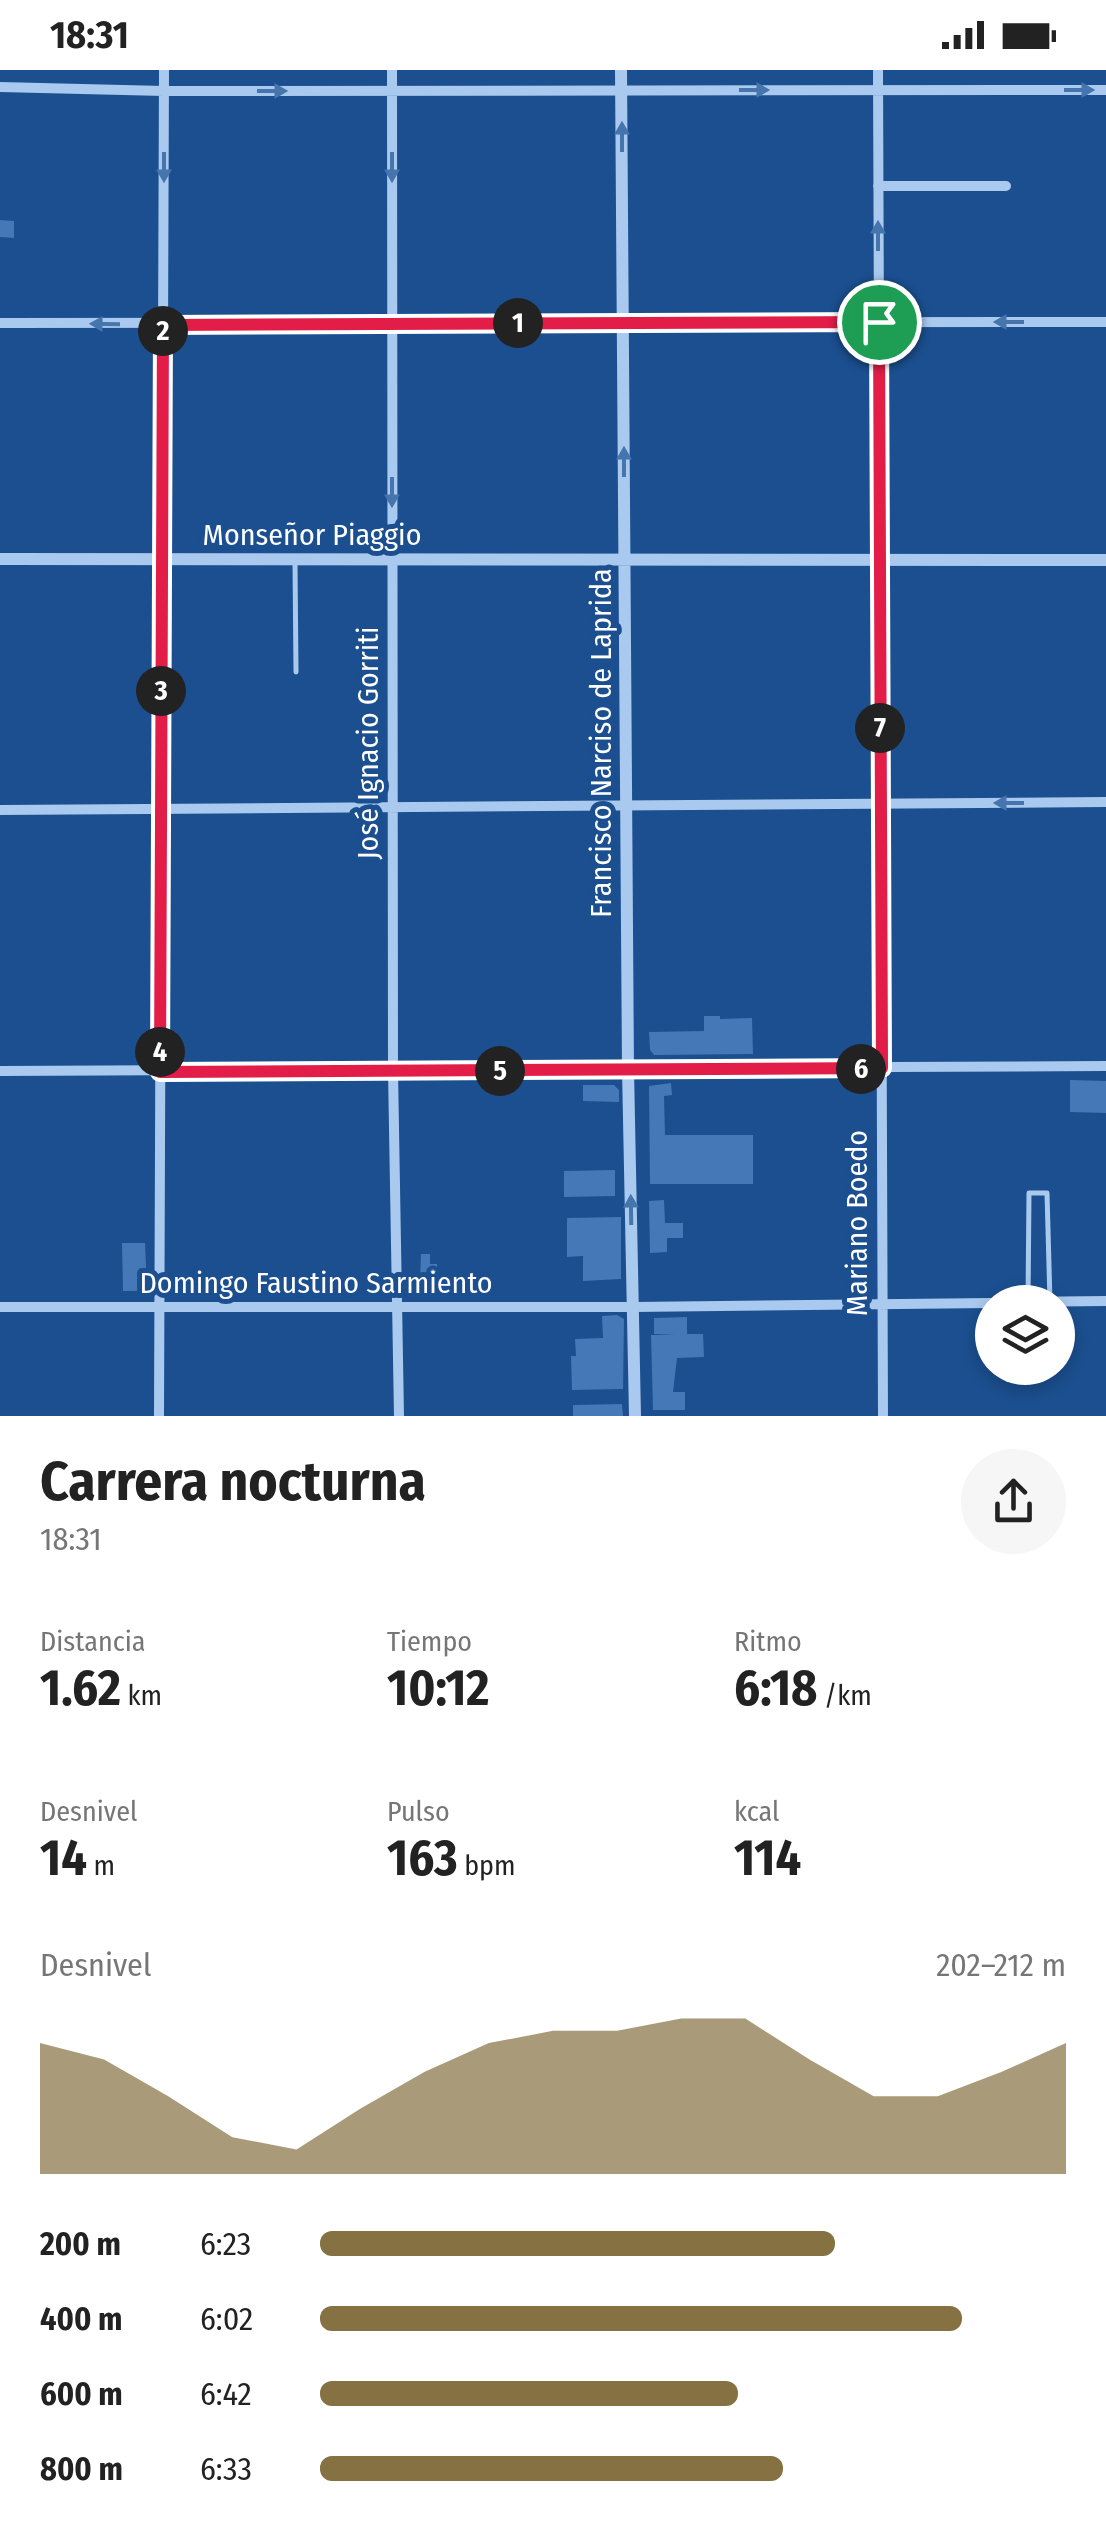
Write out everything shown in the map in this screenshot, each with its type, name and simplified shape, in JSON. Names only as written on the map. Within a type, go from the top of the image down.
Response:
[{"type":"street","points":[[159,1416],[164,70]]},
{"type":"street","name":"José Ignacio Gorriti","points":[[392,70],[393,1071],[398,1416]]},
{"type":"street","name":"Francisco Narciso de Laprida","points":[[622,70],[628,1070],[635,1416]]},
{"type":"street","name":"Mariano Boedo","points":[[878,70],[884,1416]]},
{"type":"street","points":[[0,87],[164,92],[1106,90]]},
{"type":"street","points":[[878,186],[1006,186]]},
{"type":"street","points":[[0,323],[1106,322]]},
{"type":"street","name":"Monseñor Piaggio","points":[[0,559],[1106,560]]},
{"type":"street","points":[[0,810],[1106,802]]},
{"type":"street","points":[[0,1072],[1106,1066]]},
{"type":"street","points":[[1075,1302],[1106,1301]]},
{"type":"street","name":"Domingo Faustino Sarmiento","points":[[0,1307],[975,1303]]},
{"type":"lane","points":[[294,559],[296,672]]},
{"type":"lane","points":[[1028,1285],[1028,1194],[1047,1192],[1050,1285]]},
{"type":"building","points":[[0,220],[14,221],[14,238],[0,237]]},
{"type":"building","points":[[704,1016],[752,1018],[753,1054],[654,1055],[650,1050],[649,1032],[704,1031]]},
{"type":"building","points":[[1070,1080],[1106,1081],[1106,1113],[1070,1112]]},
{"type":"building","points":[[671,1083],[672,1095],[664,1096],[665,1135],[753,1135],[753,1184],[650,1184],[649,1086]]},
{"type":"building","points":[[583,1085],[614,1085],[619,1090],[619,1102],[583,1101]]},
{"type":"building","points":[[615,1170],[615,1196],[564,1197],[564,1171]]},
{"type":"building","points":[[664,1200],[665,1223],[683,1223],[683,1238],[667,1238],[667,1252],[650,1253],[649,1201]]},
{"type":"building","points":[[621,1217],[621,1279],[583,1281],[583,1256],[567,1257],[567,1218]]},
{"type":"building","points":[[122,1243],[145,1243],[147,1291],[123,1291]]},
{"type":"building","points":[[421,1254],[430,1254],[430,1264],[437,1264],[437,1273],[447,1273],[447,1285],[424,1285],[420,1280]]},
{"type":"building","points":[[617,1315],[624,1319],[623,1389],[572,1390],[575,1339],[603,1338],[602,1316]]},
{"type":"building","points":[[687,1317],[687,1334],[703,1334],[704,1357],[677,1358],[673,1392],[685,1392],[685,1410],[653,1410],[651,1335],[675,1335],[654,1334],[654,1318]]},
{"type":"building","points":[[622,1404],[623,1416],[573,1416],[573,1405]]},
{"type":"route","points":[[879,322],[882,1068],[160,1072],[163,325],[879,322]]}]
